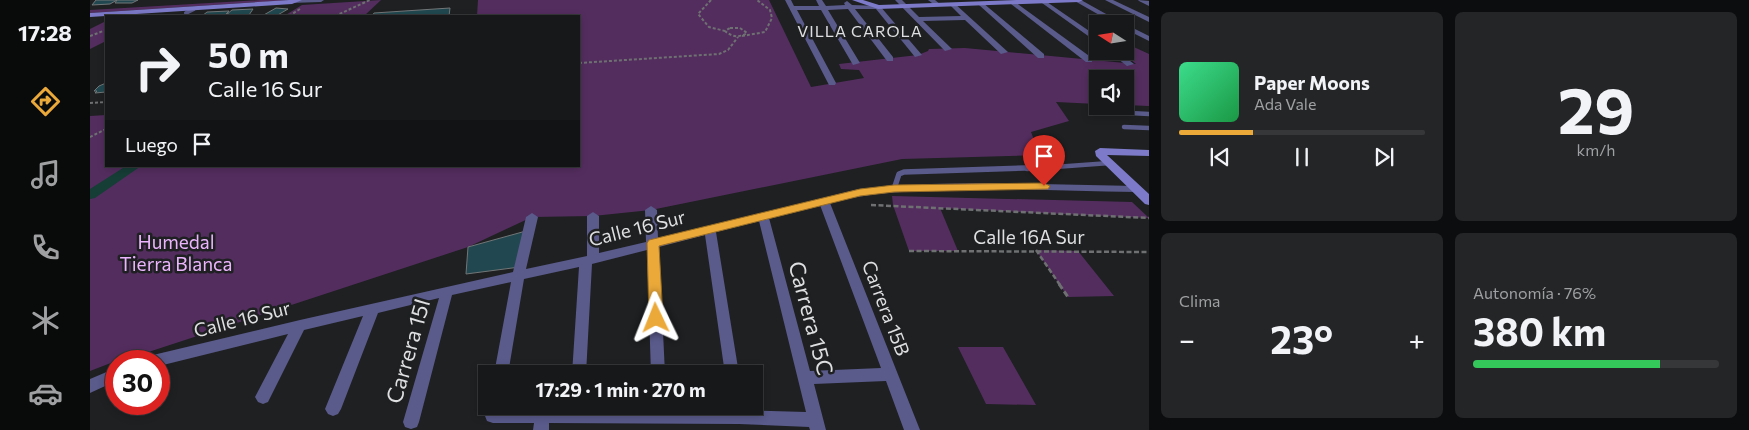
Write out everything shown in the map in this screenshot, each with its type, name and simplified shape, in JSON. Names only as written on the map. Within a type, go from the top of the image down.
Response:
[{"type":"street","points":[[90,8],[237,0]]},
{"type":"street","points":[[110,15],[190,11],[321,0]]},
{"type":"street","points":[[788,0],[832,83]]},
{"type":"street","points":[[819,0],[856,62]]},
{"type":"street","points":[[844,0],[890,59]]},
{"type":"street","points":[[856,0],[878,7],[918,55]]},
{"type":"street","points":[[898,0],[907,6],[948,49]]},
{"type":"street","points":[[930,0],[938,5]]},
{"type":"street","points":[[792,8],[850,8],[968,2],[981,4],[1077,0],[1104,15]]},
{"type":"street","points":[[1108,0],[1149,20]]},
{"type":"street","points":[[1141,0],[1149,4]]},
{"type":"street","points":[[1044,2],[1089,34]]},
{"type":"street","points":[[1013,3],[1089,60]]},
{"type":"street","points":[[952,4],[1004,52]]},
{"type":"street","points":[[981,4],[1041,56]]},
{"type":"street","points":[[90,16],[105,15]]},
{"type":"street","points":[[918,19],[967,18]]},
{"type":"street","points":[[1134,31],[1149,39]]},
{"type":"street","points":[[1124,60],[1130,64]]},
{"type":"street","points":[[1149,153],[1100,151],[1100,154],[1149,201]]},
{"type":"street","name":"Calle 16 Sur","points":[[170,357],[300,325],[374,310],[447,291],[589,260],[860,192],[894,189],[1026,186],[1136,189]]},
{"type":"street","name":"Carrera 15B","points":[[824,201],[912,430]]},
{"type":"street","points":[[651,210],[658,365]]},
{"type":"street","points":[[580,365],[594,216]]},
{"type":"street","name":"Carrera 15C","points":[[763,216],[817,425]]},
{"type":"street","points":[[503,365],[518,276],[532,217]]},
{"type":"street","points":[[710,230],[731,365]]},
{"type":"street","name":"Carrera 15I","points":[[411,422],[447,291]]},
{"type":"street","points":[[333,409],[374,310]]},
{"type":"street","points":[[263,397],[300,325]]},
{"type":"street","points":[[805,378],[891,374]]},
{"type":"street","points":[[90,386],[105,379]]},
{"type":"street","points":[[510,415],[541,423],[566,415]]},
{"type":"street","points":[[756,415],[817,425]]},
{"type":"lane","points":[[1134,113],[1149,114]]},
{"type":"lane","points":[[1124,127],[1149,128]]},
{"type":"lane","points":[[894,189],[899,174],[904,172],[1047,168],[1110,163]]},
{"type":"path","points":[[338,15],[370,0]]},
{"type":"path","points":[[711,0],[698,14],[700,18],[713,30],[725,31],[728,34],[738,36],[765,32],[769,26],[772,20],[772,13],[759,0]]},
{"type":"path","points":[[725,31],[730,28],[743,29],[747,33],[742,36]]},
{"type":"path","points":[[90,36],[105,30]]},
{"type":"path","points":[[580,64],[719,54],[728,50],[738,36]]},
{"type":"path","points":[[90,103],[105,102]]},
{"type":"path","points":[[90,137],[105,130]]},
{"type":"path","points":[[871,205],[1149,218]]},
{"type":"path","points":[[1036,250],[1068,297]]},
{"type":"path","name":"Calle 16A Sur","points":[[910,251],[1036,250],[1149,252]]},
{"type":"green space","points":[[261,0],[293,0],[90,13],[90,10]]},
{"type":"green space","points":[[381,0],[365,15],[286,15],[302,5]]},
{"type":"green space","name":"Humedal Tierra Blanca","points":[[478,0],[769,0],[811,87],[864,78],[859,70],[841,69],[839,64],[918,55],[929,49],[965,48],[1136,64],[1131,60],[1134,60],[1134,47],[1149,54],[1149,106],[1134,105],[1134,70],[1089,70],[1089,104],[1056,102],[1069,121],[1031,132],[1040,155],[902,159],[651,210],[593,216],[532,217],[468,247],[154,350],[105,350],[105,365],[90,371],[90,116],[105,115],[105,167],[580,167],[580,15],[477,15]]},
{"type":"green space","points":[[105,22],[105,42],[90,49],[90,29]]},
{"type":"green space","points":[[892,196],[1132,202],[1149,218],[940,208],[958,251],[909,251],[893,205]]},
{"type":"green space","points":[[1036,250],[1078,251],[1114,296],[1068,297]]},
{"type":"green space","points":[[958,347],[1003,347],[1036,405],[986,404]]},
{"type":"building","points":[[96,0],[117,0],[110,4],[92,5]]},
{"type":"building","points":[[117,0],[138,0],[132,3],[115,3]]},
{"type":"building","points":[[276,8],[288,9],[278,15],[264,15]]},
{"type":"building","points":[[450,8],[449,15],[373,15],[374,13]]},
{"type":"building","points":[[253,9],[249,15],[227,14],[232,10]]},
{"type":"building","points":[[229,11],[225,15],[203,15],[207,12]]},
{"type":"building","points":[[105,83],[105,92],[95,93],[97,91],[94,91]]},
{"type":"building","points":[[526,231],[520,267],[466,274],[468,247]]},
{"type":"waterway","points":[[90,195],[133,167]]},
{"type":"district","name":"VILLA CAROLA","points":[[860,31]]},
{"type":"route","points":[[656,318],[653,243],[860,192],[894,189],[1044,186]]}]
